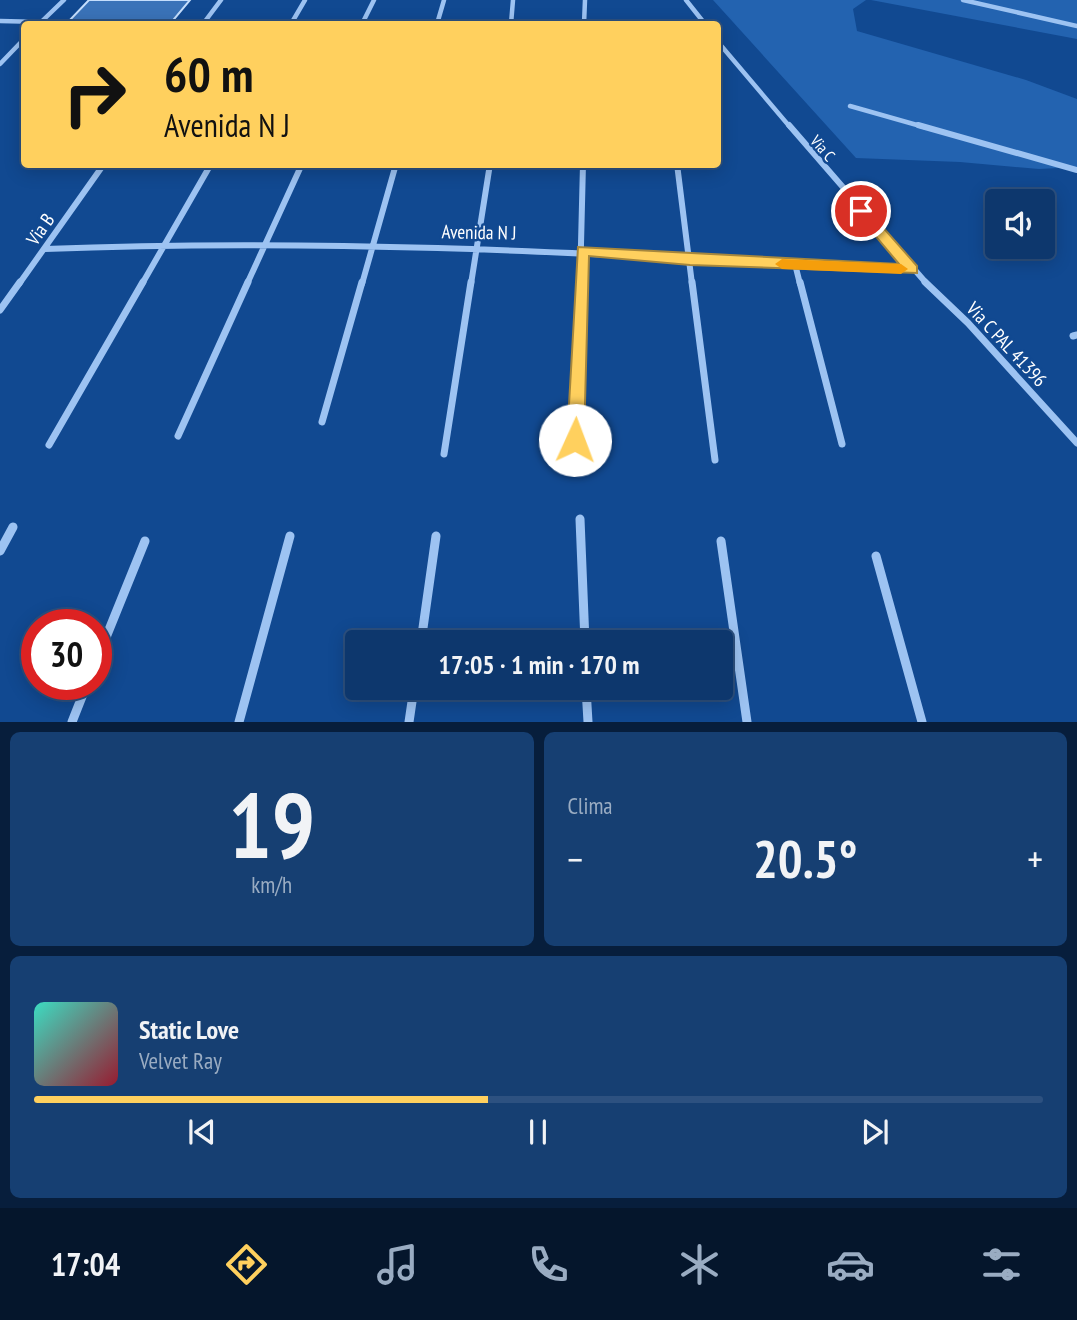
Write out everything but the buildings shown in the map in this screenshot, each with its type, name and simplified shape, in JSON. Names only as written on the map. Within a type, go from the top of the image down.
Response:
[{"type":"street","points":[[42,21],[64,0]]},
{"type":"street","points":[[205,21],[222,0]]},
{"type":"street","points":[[293,21],[304,0]]},
{"type":"street","points":[[364,21],[374,0]]},
{"type":"street","points":[[438,21],[444,0]]},
{"type":"street","points":[[511,21],[513,0]]},
{"type":"street","points":[[584,21],[585,0]]},
{"type":"street","points":[[686,0],[703,21]]},
{"type":"street","points":[[963,0],[1077,26]]},
{"type":"street","points":[[0,21],[21,22]]},
{"type":"street","points":[[0,64],[21,42]]},
{"type":"street","name":"Via C","points":[[721,46],[912,270]]},
{"type":"street","points":[[850,106],[1077,170]]},
{"type":"street","name":"Via B","points":[[0,310],[101,168]]},
{"type":"street","points":[[49,445],[209,168]]},
{"type":"street","points":[[178,436],[300,168]]},
{"type":"street","points":[[323,422],[395,168]]},
{"type":"street","points":[[444,454],[489,168]]},
{"type":"street","points":[[575,440],[583,250],[583,168]]},
{"type":"street","points":[[678,168],[715,460]]},
{"type":"street","name":"Avenida N J","points":[[45,249],[164,244],[477,247],[583,250],[690,260],[912,270]]},
{"type":"street","points":[[795,264],[842,443]]},
{"type":"street","name":"Via C PAL 41396","points":[[912,270],[968,323],[1077,443]]},
{"type":"street","points":[[580,519],[585,630]]},
{"type":"street","points":[[0,551],[13,527]]},
{"type":"street","points":[[239,722],[290,536]]},
{"type":"street","points":[[423,630],[436,536]]},
{"type":"street","points":[[112,622],[145,541]]},
{"type":"street","points":[[721,541],[747,722]]},
{"type":"street","points":[[876,556],[922,722]]},
{"type":"street","points":[[72,722],[81,700]]},
{"type":"street","points":[[410,722],[413,700]]},
{"type":"street","points":[[587,700],[588,722]]},
{"type":"shaded area","points":[[713,0],[866,0],[853,9],[857,31],[1026,80],[1077,99],[1077,167],[1039,169],[960,162],[856,158]]},
{"type":"shaded area","points":[[871,0],[1077,0],[1077,39]]},
{"type":"slow traffic","points":[[782,264],[901,269]]},
{"type":"route","points":[[575,440],[583,250],[690,260],[912,270],[861,211]]}]
